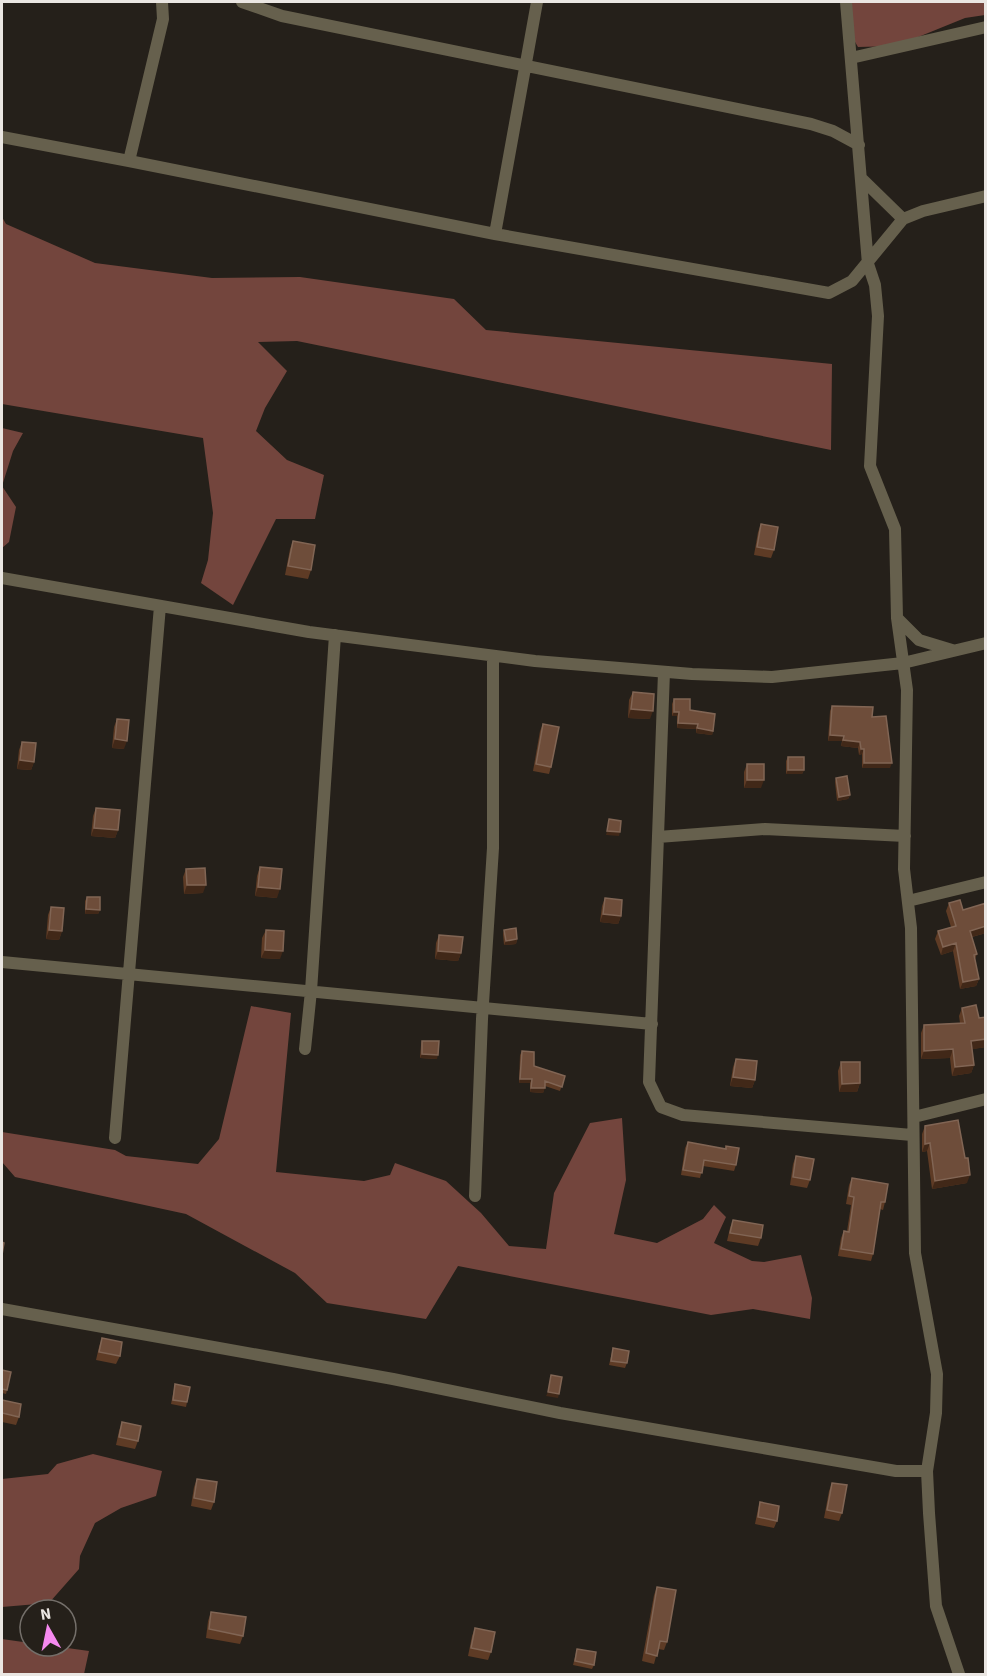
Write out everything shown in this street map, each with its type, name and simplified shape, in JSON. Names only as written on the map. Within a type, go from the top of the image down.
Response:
[{"type":"street","points":[[129,161],[163,18],[162,2]]},
{"type":"street","points":[[242,2],[282,16],[811,123],[833,131],[859,146]]},
{"type":"street","points":[[495,234],[537,2]]},
{"type":"street","points":[[846,2],[868,264],[875,285],[878,316],[870,466],[895,529],[897,618],[908,690],[904,869],[911,928],[915,1253],[937,1374],[936,1413],[927,1471],[936,1606],[959,1674]]},
{"type":"street","points":[[851,58],[986,27]]},
{"type":"street","points":[[2,137],[495,234],[830,293],[852,282],[903,219],[923,211],[986,196]]},
{"type":"street","points":[[861,178],[903,219]]},
{"type":"street","points":[[2,578],[335,635],[535,661],[663,672],[772,677],[903,663],[986,643]]},
{"type":"street","points":[[115,1138],[160,606]]},
{"type":"street","points":[[897,618],[919,640],[953,651]]},
{"type":"street","points":[[305,1049],[311,992],[335,635]]},
{"type":"street","points":[[475,1196],[483,1008],[494,848],[493,656]]},
{"type":"street","points":[[663,672],[649,1082],[661,1107],[683,1115],[912,1135]]},
{"type":"street","points":[[658,837],[765,829],[905,837]]},
{"type":"street","points":[[908,901],[986,882]]},
{"type":"street","points":[[2,962],[652,1024]]},
{"type":"street","points":[[914,1117],[986,1099]]},
{"type":"street","points":[[2,1309],[393,1379],[560,1413],[896,1471],[927,1471]]},
{"type":"shaded area","points":[[849,2],[985,2],[985,15],[965,18],[896,46],[858,47],[851,35]]},
{"type":"shaded area","points":[[2,217],[6,224],[95,263],[212,278],[300,277],[454,299],[486,330],[832,364],[831,450],[297,341],[258,342],[287,371],[265,408],[256,431],[287,460],[324,475],[315,519],[276,519],[233,605],[201,583],[208,560],[213,513],[203,438],[2,404]]},
{"type":"shaded area","points":[[2,428],[23,433],[13,451],[2,486]]},
{"type":"shaded area","points":[[2,486],[16,507],[9,542],[2,548]]},
{"type":"shaded area","points":[[251,1006],[291,1013],[276,1172],[364,1181],[390,1175],[395,1163],[446,1181],[481,1213],[509,1246],[546,1249],[554,1193],[590,1123],[622,1118],[626,1180],[614,1234],[657,1243],[703,1219],[714,1205],[726,1217],[714,1243],[752,1261],[764,1262],[801,1255],[812,1298],[810,1319],[753,1309],[711,1315],[458,1266],[426,1319],[327,1303],[295,1273],[186,1214],[15,1177],[2,1162],[2,1132],[115,1150],[126,1156],[198,1164],[219,1139]]},
{"type":"shaded area","points":[[93,1454],[162,1471],[156,1496],[121,1508],[95,1523],[80,1556],[79,1569],[53,1598],[18,1598],[18,1606],[2,1607],[2,1479],[48,1474],[57,1464]]},
{"type":"shaded area","points":[[2,1639],[18,1641],[18,1658],[78,1658],[78,1649],[89,1651],[84,1674],[2,1674]]},
{"type":"building","points":[[761,524],[778,527],[774,550],[757,547]]},
{"type":"building","points":[[293,541],[315,545],[311,570],[288,566]]},
{"type":"building","points":[[633,692],[654,694],[653,711],[631,709]]},
{"type":"building","points":[[674,699],[690,699],[690,710],[715,714],[713,731],[697,728],[698,724],[678,723],[679,712],[674,712]]},
{"type":"building","points":[[832,706],[873,707],[872,717],[886,716],[892,763],[864,763],[864,749],[861,749],[860,742],[843,740],[844,736],[830,735]]},
{"type":"building","points":[[117,719],[129,720],[127,741],[115,739]]},
{"type":"building","points":[[543,724],[559,727],[551,767],[536,764]]},
{"type":"building","points":[[22,742],[36,743],[34,762],[20,760]]},
{"type":"building","points":[[788,757],[804,757],[804,770],[788,770]]},
{"type":"building","points":[[747,764],[764,764],[764,780],[747,780]]},
{"type":"building","points":[[847,776],[850,795],[839,797],[836,778]]},
{"type":"building","points":[[96,808],[120,810],[118,830],[94,828]]},
{"type":"building","points":[[609,819],[621,821],[620,832],[607,831]]},
{"type":"building","points":[[260,867],[282,869],[280,889],[258,887]]},
{"type":"building","points":[[205,868],[206,885],[187,885],[186,869]]},
{"type":"building","points":[[87,897],[100,897],[100,910],[86,909]]},
{"type":"building","points":[[605,898],[622,900],[621,916],[603,914]]},
{"type":"building","points":[[960,900],[963,910],[986,903],[986,926],[970,931],[977,954],[974,955],[979,979],[963,982],[956,943],[943,947],[938,931],[956,926],[949,903]]},
{"type":"building","points":[[51,907],[64,908],[62,931],[49,930]]},
{"type":"building","points":[[516,928],[517,939],[506,941],[504,930]]},
{"type":"building","points":[[266,930],[284,931],[283,951],[265,950]]},
{"type":"building","points":[[439,935],[463,937],[461,953],[438,951]]},
{"type":"building","points":[[976,1005],[979,1018],[986,1017],[986,1039],[971,1041],[974,1065],[955,1067],[953,1049],[924,1051],[924,1025],[965,1023],[962,1008]]},
{"type":"building","points":[[422,1041],[439,1041],[438,1055],[422,1054]]},
{"type":"building","points":[[522,1051],[534,1052],[534,1066],[565,1076],[562,1087],[545,1081],[545,1088],[531,1088],[532,1079],[520,1079]]},
{"type":"building","points":[[736,1059],[757,1061],[755,1080],[733,1077]]},
{"type":"building","points":[[841,1062],[860,1062],[860,1083],[842,1084]]},
{"type":"building","points":[[958,1120],[970,1175],[935,1181],[930,1143],[925,1144],[925,1126]]},
{"type":"building","points":[[688,1142],[726,1149],[726,1146],[739,1148],[736,1165],[704,1160],[702,1173],[683,1170]]},
{"type":"building","points":[[796,1156],[814,1159],[810,1180],[793,1177]]},
{"type":"building","points":[[852,1178],[888,1184],[885,1202],[881,1202],[873,1254],[841,1249],[844,1231],[849,1232],[854,1197],[849,1196]]},
{"type":"building","points":[[733,1220],[763,1225],[761,1238],[730,1233]]},
{"type":"building","points":[[102,1338],[122,1342],[120,1356],[99,1352]]},
{"type":"building","points":[[613,1348],[629,1351],[627,1363],[611,1361]]},
{"type":"building","points":[[2,1370],[11,1372],[7,1390],[2,1389]]},
{"type":"building","points":[[551,1375],[562,1377],[559,1394],[548,1392]]},
{"type":"building","points":[[175,1384],[190,1387],[187,1402],[173,1400]]},
{"type":"building","points":[[2,1400],[21,1404],[19,1417],[2,1413]]},
{"type":"building","points":[[122,1422],[141,1426],[138,1441],[119,1437]]},
{"type":"building","points":[[197,1479],[217,1482],[214,1502],[194,1498]]},
{"type":"building","points":[[832,1483],[847,1485],[842,1513],[827,1510]]},
{"type":"building","points":[[760,1502],[779,1506],[777,1521],[758,1517]]},
{"type":"building","points":[[657,1587],[676,1590],[667,1642],[660,1641],[657,1656],[646,1653]]},
{"type":"building","points":[[211,1612],[246,1617],[243,1636],[209,1629]]},
{"type":"building","points":[[475,1628],[495,1632],[491,1652],[471,1648]]},
{"type":"building","points":[[577,1649],[596,1652],[594,1665],[575,1661]]}]
